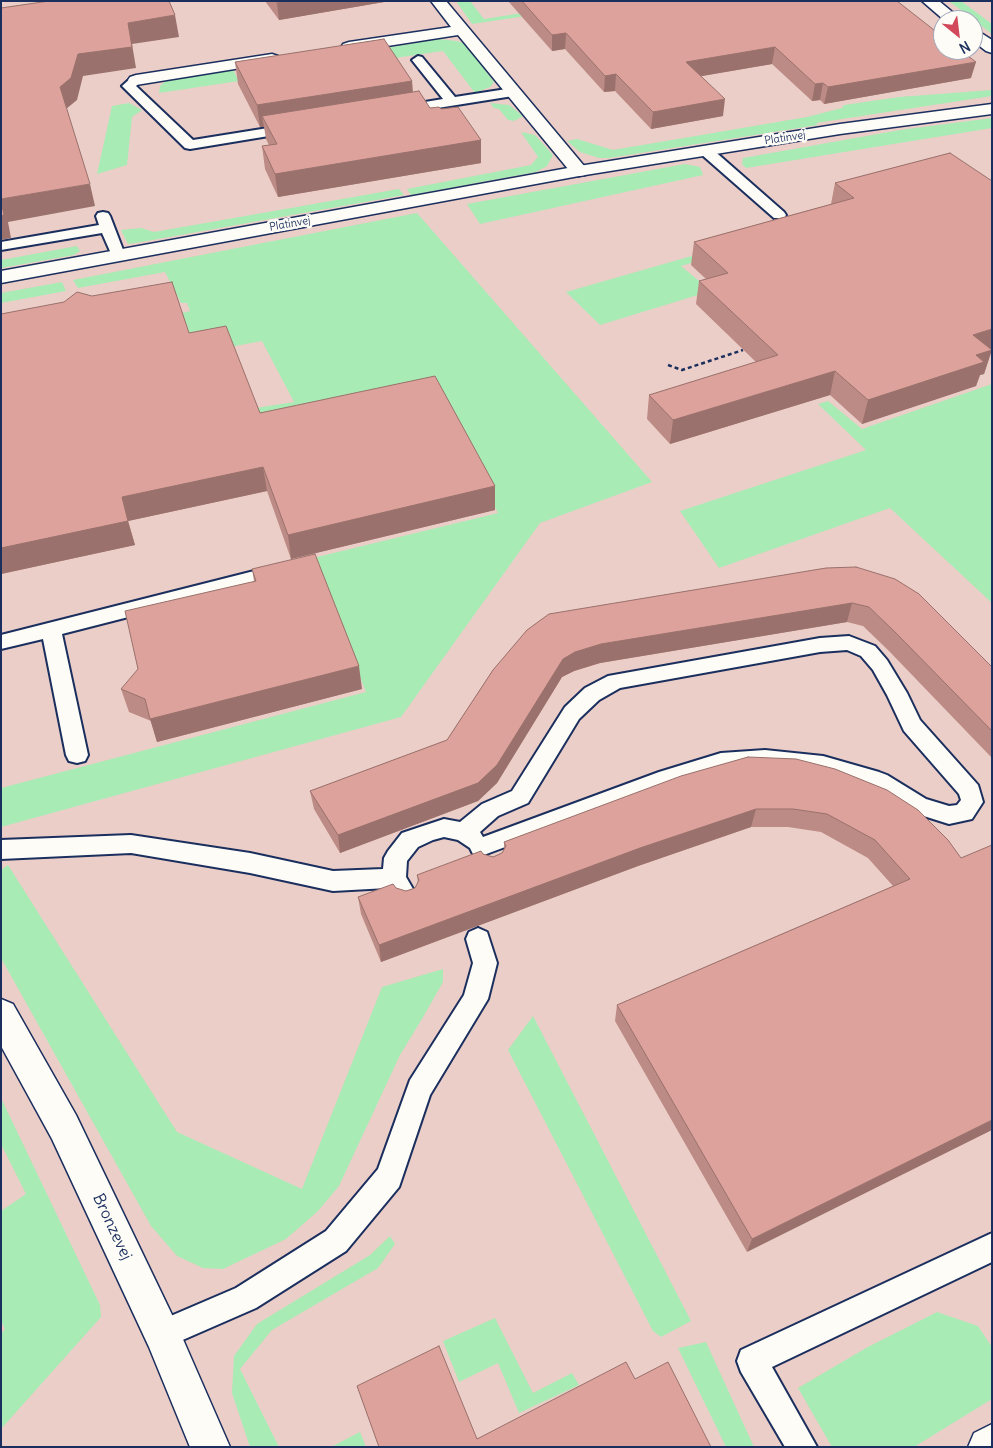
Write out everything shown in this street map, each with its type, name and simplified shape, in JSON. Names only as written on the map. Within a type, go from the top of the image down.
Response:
[{"type":"street","points":[[438,1],[579,171]]},
{"type":"street","points":[[929,1],[941,10]]},
{"type":"street","points":[[330,50],[462,30]]},
{"type":"street","points":[[136,80],[283,58]]},
{"type":"street","name":"Platinvej","points":[[1,277],[579,171],[840,129],[992,108]]},
{"type":"street","name":"Bronzevej","points":[[1,1014],[64,1127],[162,1334],[210,1447]]},
{"type":"street","points":[[988,1447],[992,1444]]},
{"type":"lane","points":[[418,60],[452,102]]},
{"type":"lane","points":[[136,80],[128,86],[190,145],[306,126]]},
{"type":"lane","points":[[384,113],[513,92]]},
{"type":"lane","points":[[706,151],[779,215]]},
{"type":"lane","points":[[1,246],[106,222],[118,256]]},
{"type":"lane","points":[[1,642],[262,576]]},
{"type":"lane","points":[[51,629],[77,755]]},
{"type":"lane","points":[[1,850],[132,844],[250,863],[333,881],[400,888],[396,858],[410,840],[428,832],[444,828],[464,832],[487,855],[667,778],[721,762],[765,758],[823,765],[879,781],[919,806],[949,816],[964,814],[972,802],[970,791],[912,725],[897,693],[880,665],[868,651],[849,643],[820,645],[615,682],[592,694],[572,713],[520,797],[490,810],[464,832]]},
{"type":"lane","points":[[162,1334],[246,1298],[336,1241],[389,1177],[419,1089],[476,999],[484,963],[478,939]]},
{"type":"lane","points":[[802,1447],[752,1361],[992,1247]]},
{"type":"path","points":[[668,365],[682,370],[744,350]]},
{"type":"shaded area","points":[[10,1],[992,1],[992,1447],[1,1447],[1,3]]},
{"type":"green space","points":[[456,1],[470,1],[484,19],[535,11],[526,16],[472,24]]},
{"type":"green space","points":[[949,1],[961,1],[973,10],[961,10]]},
{"type":"green space","points":[[983,17],[992,24],[992,34],[983,27]]},
{"type":"green space","points":[[439,39],[466,44],[494,82],[490,87],[475,93],[443,51],[395,58],[386,48]]},
{"type":"green space","points":[[233,70],[239,81],[159,93],[160,86],[166,81]]},
{"type":"green space","points":[[992,90],[992,96],[609,158],[599,158],[580,152],[567,141],[577,139],[613,150],[807,117],[842,108],[844,105],[899,97]]},
{"type":"green space","points":[[129,103],[142,110],[132,117],[127,165],[97,174],[112,106]]},
{"type":"green space","points":[[490,103],[509,105],[523,116],[514,121],[508,120],[499,109],[494,108]]},
{"type":"green space","points":[[992,118],[992,128],[746,168],[742,164],[743,158],[900,130]]},
{"type":"green space","points":[[521,132],[535,135],[553,155],[547,166],[536,172],[411,195],[407,189],[531,165],[538,157]]},
{"type":"green space","points":[[685,164],[700,167],[703,175],[480,224],[467,204]]},
{"type":"green space","points":[[399,189],[404,195],[136,243],[128,244],[121,230],[141,228],[154,232]]},
{"type":"green space","points":[[417,213],[652,482],[540,523],[401,717],[1,827],[1,788],[366,692],[313,558],[498,513],[438,398],[269,434],[256,408],[294,402],[262,341],[112,369],[188,328],[182,313],[190,311],[187,303],[181,303],[165,272],[78,288],[73,280]]},
{"type":"green space","points":[[791,234],[681,266],[711,291],[600,325],[566,292],[751,239]]},
{"type":"green space","points":[[77,246],[80,251],[74,255],[1,268],[1,260]]},
{"type":"green space","points":[[62,282],[66,291],[1,303],[1,293]]},
{"type":"green space","points":[[992,384],[992,603],[890,508],[719,568],[680,511],[866,450],[818,404],[828,401],[862,429]]},
{"type":"green space","points":[[8,865],[177,1132],[302,1189],[382,987],[443,969],[443,982],[400,1055],[339,1186],[318,1211],[286,1239],[223,1269],[203,1268],[177,1256],[151,1226],[1,958],[1,870]]},
{"type":"green space","points":[[533,1016],[691,1321],[661,1337],[653,1331],[508,1050]]},
{"type":"green space","points":[[1,1098],[100,1305],[101,1317],[1,1429],[1,1334],[5,1329],[1,1321],[1,1211],[26,1194],[1,1144]]},
{"type":"green space","points":[[390,1236],[395,1244],[378,1268],[272,1330],[240,1369],[279,1447],[250,1447],[232,1393],[234,1356],[257,1324],[370,1255]]},
{"type":"green space","points":[[937,1312],[978,1326],[992,1347],[992,1399],[914,1447],[832,1447],[798,1388],[866,1348]]},
{"type":"green space","points":[[495,1318],[533,1393],[572,1373],[579,1385],[519,1413],[498,1363],[459,1382],[443,1341]]},
{"type":"green space","points":[[706,1342],[754,1447],[726,1447],[678,1348]]},
{"type":"green space","points":[[360,1432],[366,1447],[331,1447]]},
{"type":"building","points":[[49,1],[169,1],[175,15],[128,23],[132,47],[78,54],[71,78],[60,87],[90,184],[1,199],[1,8]]},
{"type":"building","points":[[522,1],[897,1],[933,29],[933,60],[973,60],[976,62],[828,87],[823,83],[815,84],[775,47],[686,62],[725,99],[653,112],[616,74],[605,76],[566,33],[552,35]]},
{"type":"building","points":[[384,39],[412,81],[257,105],[235,62]]},
{"type":"building","points":[[419,91],[430,108],[458,107],[481,140],[275,174],[262,146],[277,144],[262,116]]},
{"type":"building","points":[[950,153],[992,181],[992,329],[973,335],[992,350],[976,355],[984,362],[868,400],[835,371],[673,420],[649,395],[778,355],[699,281],[728,273],[694,242],[854,198],[835,183]]},
{"type":"building","points":[[1,201],[4,215],[1,216]]},
{"type":"building","points":[[172,282],[189,333],[226,326],[260,413],[435,376],[495,486],[288,535],[263,467],[122,497],[128,521],[1,548],[1,314],[64,302],[77,292],[92,296]]},
{"type":"building","points":[[315,554],[359,666],[150,719],[145,699],[121,689],[138,669],[125,611],[256,581],[252,569]]},
{"type":"building","points":[[856,567],[895,579],[919,594],[992,667],[992,731],[869,607],[852,603],[601,644],[575,652],[563,659],[497,765],[478,783],[338,835],[310,791],[447,740],[493,670],[527,630],[549,614],[826,568]]},
{"type":"building","points":[[748,757],[796,759],[835,769],[887,790],[918,810],[948,840],[961,858],[992,845],[992,1120],[752,1239],[617,1005],[910,879],[875,840],[827,814],[793,809],[756,809],[640,848],[379,945],[358,897],[393,884],[396,888],[406,891],[415,888],[419,880],[417,875],[481,851],[483,854],[493,857],[502,853],[506,846],[504,842],[681,776]]},
{"type":"building","points":[[439,1346],[477,1439],[626,1362],[635,1379],[668,1362],[711,1447],[379,1447],[357,1386]]}]
